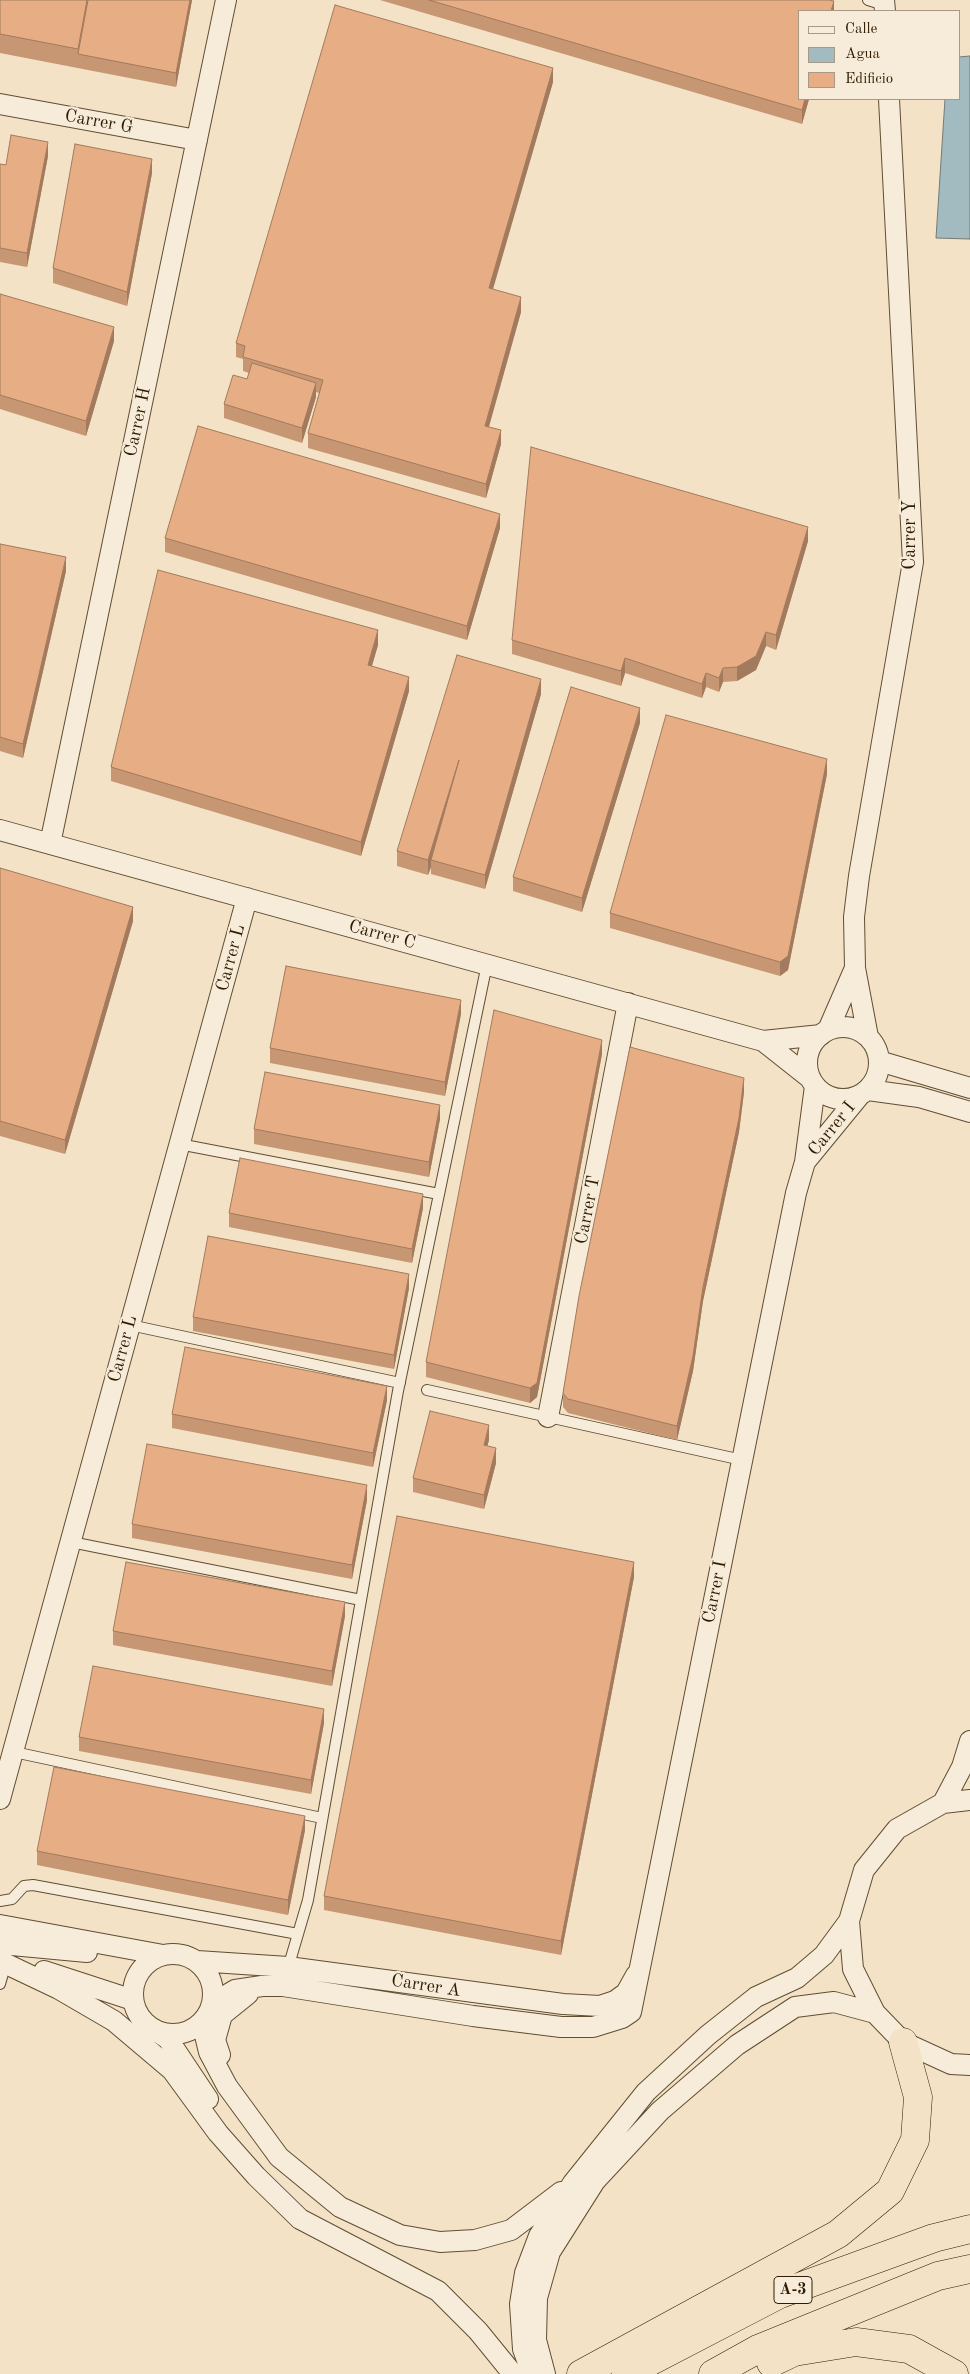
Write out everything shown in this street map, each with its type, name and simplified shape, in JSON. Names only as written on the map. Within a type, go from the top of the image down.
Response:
[{"type":"highway","points":[[581,2374],[838,2234],[890,2191],[915,2140],[918,2097],[904,2042]]},
{"type":"highway","name":"A-3","points":[[626,2374],[780,2294],[934,2238],[970,2229]]},
{"type":"highway","name":"A-3","points":[[713,2374],[758,2349],[938,2276],[970,2269]]},
{"type":"highway","points":[[750,2374],[794,2352],[856,2342],[909,2349],[954,2374]]},
{"type":"street","name":"Carrer H","points":[[50,844],[226,0]]},
{"type":"street","name":"Carrer Y","points":[[868,1037],[855,968],[854,916],[859,876],[913,562],[890,100]]},
{"type":"street","name":"Carrer G","points":[[0,104],[197,140]]},
{"type":"street","name":"Carrer C","points":[[0,830],[763,1041],[825,1033]]},
{"type":"street","name":"Carrer L","points":[[0,1799],[247,898]]},
{"type":"street","name":"Carrer Y","points":[[825,1033],[855,968]]},
{"type":"street","name":"Carrer T","points":[[548,1417],[628,1003]]},
{"type":"street","points":[[864,1093],[878,1073],[879,1061],[877,1052],[868,1037],[858,1030],[840,1028],[825,1033],[811,1047],[808,1059],[813,1083],[827,1095],[839,1099],[864,1093],[920,1097],[970,1112]]},
{"type":"street","name":"Carrer C","points":[[763,1041],[813,1083]]},
{"type":"street","points":[[879,1061],[970,1088]]},
{"type":"street","name":"Carrer I","points":[[283,1986],[473,2016],[561,2027],[593,2027],[622,2018],[631,2012],[635,2000],[639,1971],[796,1193],[805,1162],[813,1083]]},
{"type":"street","name":"Carrer I","points":[[805,1162],[864,1093]]},
{"type":"street","points":[[943,1803],[962,1767],[970,1741]]},
{"type":"street","points":[[532,2374],[522,2340],[520,2304],[525,2273],[539,2236],[573,2183],[646,2092],[708,2035],[756,1997],[797,1978],[824,1955],[849,1921],[864,1870],[897,1829],[943,1803],[970,1800]]},
{"type":"street","points":[[849,1921],[854,1969],[875,2012],[904,2042],[951,2064],[970,2066]]},
{"type":"street","points":[[0,1925],[124,1949],[163,1955],[181,1954],[197,1961],[208,1972],[213,1987],[213,2002],[209,2014],[202,2022],[187,2032],[170,2034],[153,2029]]},
{"type":"street","points":[[0,1944],[90,1952],[124,1949]]},
{"type":"street","points":[[163,1955],[150,1961],[139,1972],[134,1985],[133,2000],[140,2017],[168,2039],[203,2088],[219,2122],[256,2176]]},
{"type":"street","name":"Carrer A","points":[[197,1961],[288,1967],[563,2004],[600,2006],[615,2001],[626,1993],[639,1971]]},
{"type":"street","points":[[6,1964],[47,1972],[133,2000]]},
{"type":"street","points":[[6,1964],[59,1989],[114,2021],[172,2070],[218,2132],[256,2176],[300,2219],[438,2291],[478,2331],[513,2374]]},
{"type":"street","points":[[227,2086],[224,2064],[215,2040],[222,2015],[238,2001],[262,1986]]},
{"type":"street","points":[[213,2002],[235,1990],[262,1986],[283,1986]]},
{"type":"street","points":[[545,2374],[536,2340],[537,2298],[550,2252],[595,2181],[660,2111],[737,2045],[795,2007],[834,2002],[875,2012]]},
{"type":"street","points":[[202,2022],[209,2052],[227,2086],[279,2157],[340,2207],[400,2235],[449,2242],[475,2240],[511,2230],[573,2183]]},
{"type":"lane","points":[[283,1986],[308,1900],[400,1384],[487,964]]},
{"type":"lane","points":[[179,1144],[439,1194]]},
{"type":"lane","points":[[130,1325],[400,1384]]},
{"type":"lane","points":[[428,1390],[742,1460]]},
{"type":"lane","points":[[71,1542],[361,1600]]},
{"type":"lane","points":[[14,1752],[322,1818]]},
{"type":"lane","points":[[0,1901],[12,1899],[24,1886],[32,1885],[298,1934]]},
{"type":"lane","points":[[0,1984],[6,1964]]},
{"type":"water","points":[[970,56],[970,239],[936,238],[945,100],[960,100],[960,57]]},
{"type":"building","points":[[0,0],[87,0],[78,49],[0,34]]},
{"type":"building","points":[[88,0],[190,0],[176,73],[78,54]]},
{"type":"building","points":[[429,0],[834,1],[831,10],[798,10],[798,100],[805,100],[802,110]]},
{"type":"building","points":[[335,5],[553,68],[489,288],[521,297],[485,426],[501,430],[486,484],[308,433],[323,380],[243,357],[245,346],[236,343]]},
{"type":"building","points":[[11,135],[48,142],[27,253],[0,248],[0,164],[6,165]]},
{"type":"building","points":[[75,144],[152,159],[127,292],[53,268]]},
{"type":"building","points":[[0,294],[114,327],[86,421],[0,395]]},
{"type":"building","points":[[252,363],[316,383],[302,428],[224,404],[233,375],[247,379]]},
{"type":"building","points":[[198,426],[500,514],[467,626],[165,538]]},
{"type":"building","points":[[531,447],[808,527],[776,635],[766,632],[756,656],[737,667],[723,668],[719,678],[706,673],[702,684],[625,658],[621,671],[512,640]]},
{"type":"building","points":[[0,544],[66,557],[23,744],[0,737]]},
{"type":"building","points":[[158,570],[378,630],[368,665],[409,677],[361,842],[111,767]]},
{"type":"building","points":[[457,655],[541,679],[485,875],[431,860],[459,760],[428,860],[397,851]]},
{"type":"building","points":[[571,687],[640,708],[582,898],[513,877]]},
{"type":"building","points":[[666,715],[827,759],[788,956],[780,962],[610,913]]},
{"type":"building","points":[[0,868],[133,907],[65,1140],[0,1121]]},
{"type":"building","points":[[286,966],[461,1000],[445,1082],[270,1048]]},
{"type":"building","points":[[494,1010],[602,1040],[537,1383],[530,1388],[426,1362]]},
{"type":"building","points":[[630,1047],[744,1078],[739,1118],[703,1287],[693,1356],[677,1426],[568,1399],[563,1393],[579,1296]]},
{"type":"building","points":[[265,1072],[440,1105],[429,1162],[254,1129]]},
{"type":"building","points":[[240,1158],[423,1194],[412,1249],[229,1213]]},
{"type":"building","points":[[208,1236],[409,1274],[394,1355],[193,1317]]},
{"type":"building","points":[[185,1347],[387,1386],[373,1453],[172,1414]]},
{"type":"building","points":[[430,1411],[489,1425],[484,1445],[496,1448],[484,1495],[413,1478]]},
{"type":"building","points":[[147,1444],[367,1485],[352,1565],[132,1524]]},
{"type":"building","points":[[397,1516],[634,1562],[561,1941],[324,1896]]},
{"type":"building","points":[[126,1562],[345,1602],[332,1671],[113,1631]]},
{"type":"building","points":[[93,1666],[324,1709],[311,1780],[79,1737]]},
{"type":"building","points":[[54,1767],[305,1816],[288,1900],[37,1851]]}]
